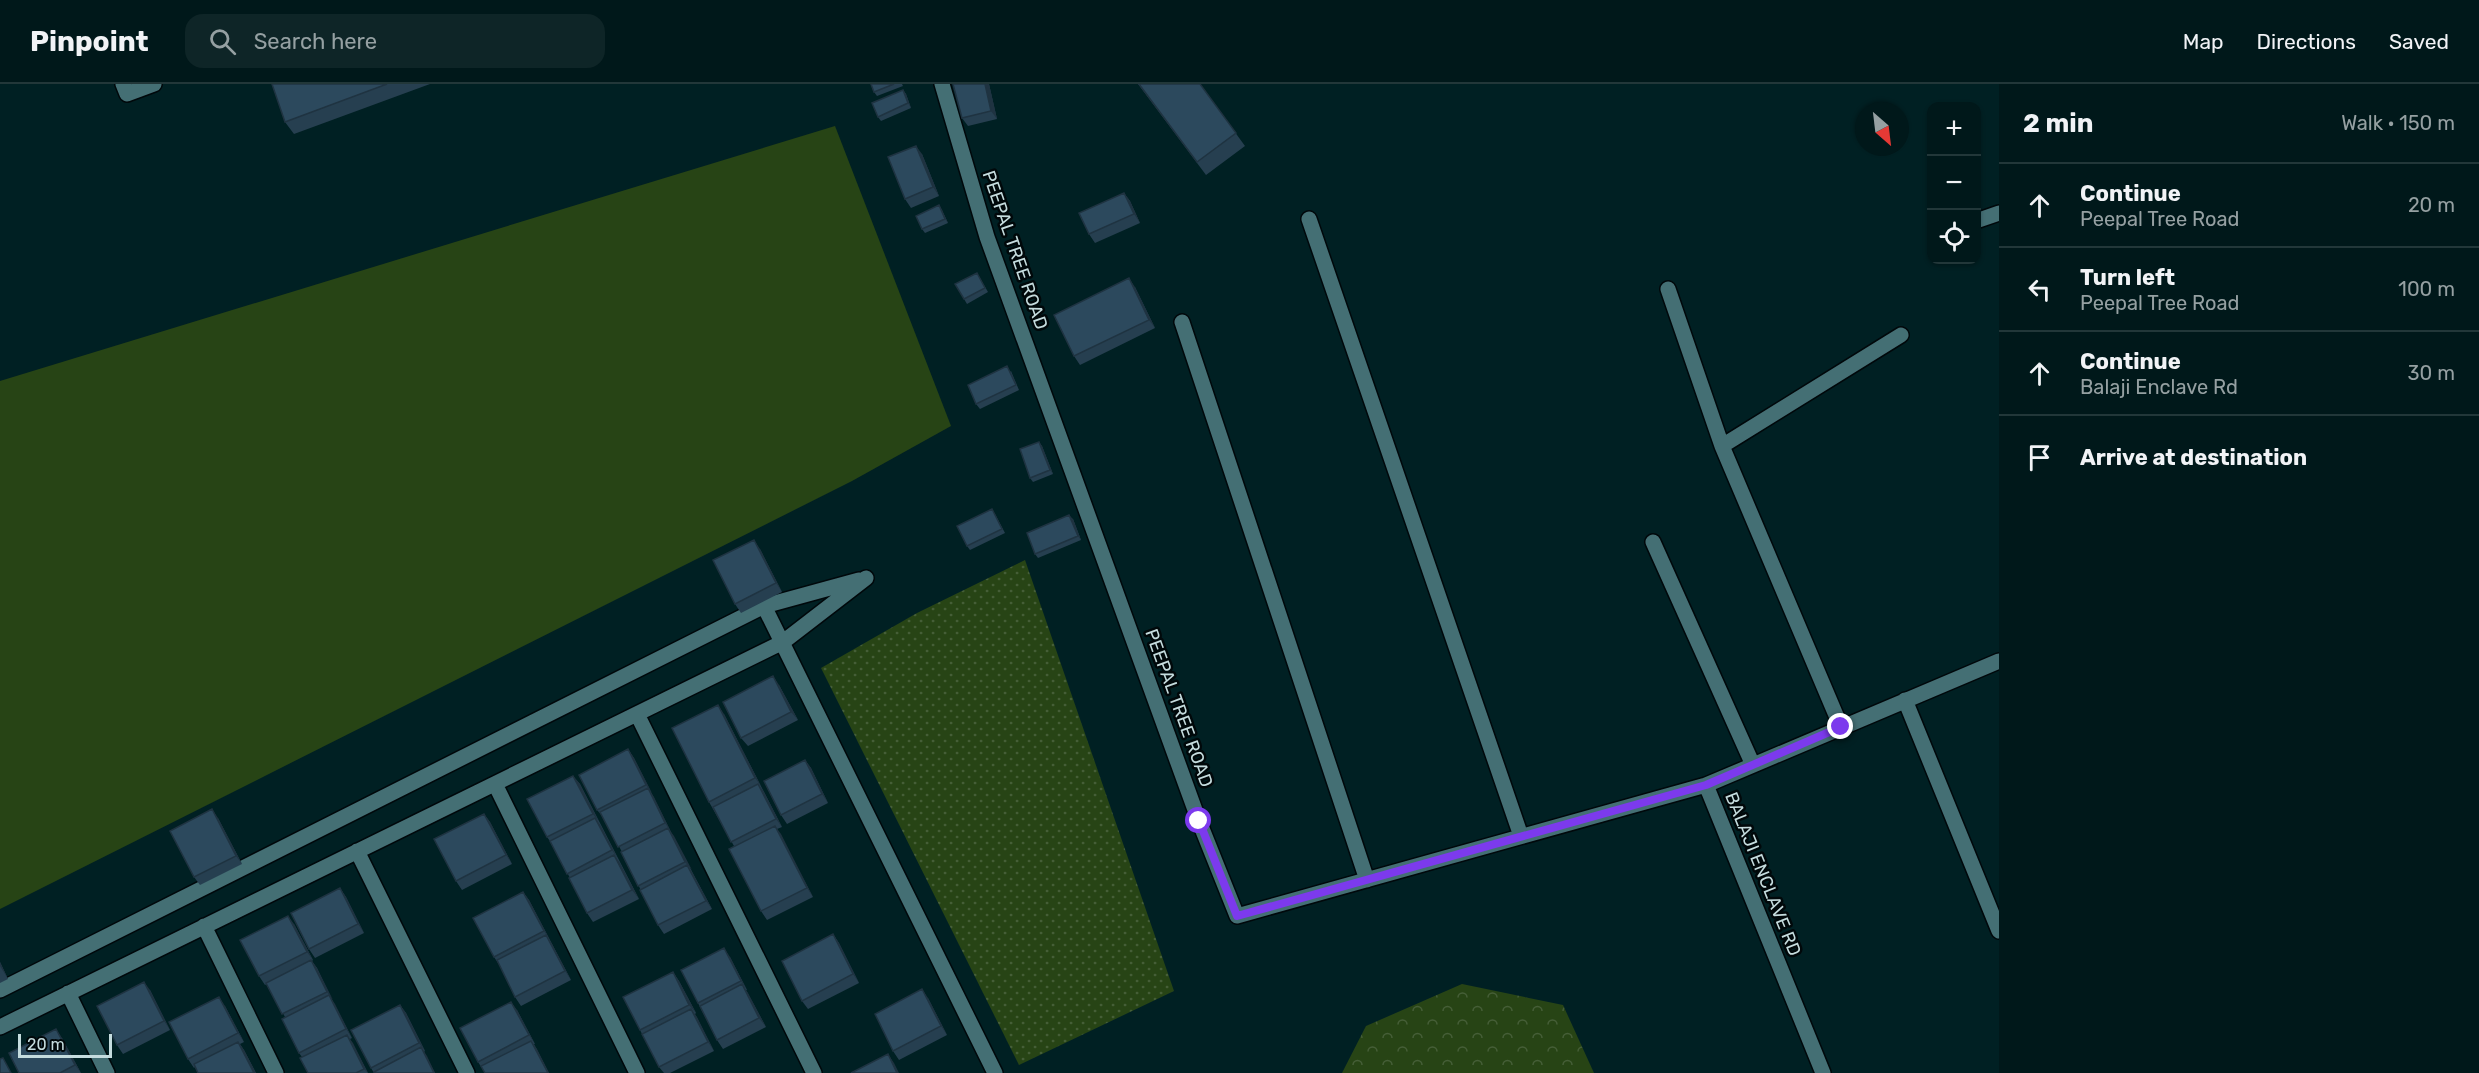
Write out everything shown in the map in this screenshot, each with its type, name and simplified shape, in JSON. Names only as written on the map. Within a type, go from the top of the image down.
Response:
[{"type":"street","points":[[123,84],[127,94],[154,84]]},
{"type":"street","name":"PEEPAL TREE ROAD","points":[[942,84],[987,237],[1199,821],[1237,916],[1706,785]]},
{"type":"street","points":[[1981,220],[1999,213]]},
{"type":"street","points":[[1309,219],[1521,836]]},
{"type":"street","points":[[1668,289],[1722,446],[1841,727]]},
{"type":"street","points":[[1182,322],[1366,880]]},
{"type":"street","points":[[1722,446],[1901,335]]},
{"type":"street","points":[[1653,542],[1753,765]]},
{"type":"street","points":[[0,990],[764,606],[866,578],[783,642],[0,1027]]},
{"type":"street","points":[[764,606],[995,1073]]},
{"type":"street","name":"BALAJI ENCLAVE RD","points":[[1823,1073],[1706,785],[1999,660]]},
{"type":"street","points":[[1905,700],[1999,931]]},
{"type":"street","points":[[637,714],[813,1073]]},
{"type":"street","points":[[495,784],[637,1073]]},
{"type":"street","points":[[357,851],[466,1073]]},
{"type":"street","points":[[204,926],[276,1073]]},
{"type":"street","points":[[68,993],[107,1073]]},
{"type":"green space","points":[[835,126],[951,426],[852,481],[0,909],[0,381]]},
{"type":"green space","points":[[1025,560],[1174,991],[1019,1065],[821,668],[917,613]]},
{"type":"green space","points":[[1462,984],[1563,1005],[1594,1073],[1342,1073],[1366,1026]]},
{"type":"building","points":[[272,84],[387,84],[285,122]]},
{"type":"building","points":[[871,84],[894,84],[874,92]]},
{"type":"building","points":[[953,84],[985,84],[991,111],[962,118]]},
{"type":"building","points":[[1139,84],[1200,84],[1236,133],[1197,162]]},
{"type":"building","points":[[903,90],[908,103],[878,117],[872,103]]},
{"type":"building","points":[[916,146],[933,187],[905,199],[888,157]]},
{"type":"building","points":[[1124,193],[1134,214],[1089,234],[1079,213]]},
{"type":"building","points":[[939,205],[945,219],[922,229],[916,216]]},
{"type":"building","points":[[977,273],[985,288],[964,299],[955,284]]},
{"type":"building","points":[[1129,278],[1149,320],[1074,356],[1054,315]]},
{"type":"building","points":[[1007,366],[1016,385],[976,404],[968,385]]},
{"type":"building","points":[[1039,442],[1050,470],[1030,478],[1020,449]]},
{"type":"building","points":[[992,509],[1002,529],[967,546],[957,526]]},
{"type":"building","points":[[1069,515],[1078,536],[1035,554],[1027,533]]},
{"type":"building","points":[[754,540],[776,583],[735,604],[713,560]]},
{"type":"building","points":[[773,676],[791,712],[741,738],[723,702]]},
{"type":"building","points":[[718,705],[755,778],[709,802],[672,728]]},
{"type":"building","points":[[628,749],[646,785],[597,810],[579,775]]},
{"type":"building","points":[[805,760],[822,794],[781,815],[764,781]]},
{"type":"building","points":[[573,776],[593,814],[547,837],[527,799]]},
{"type":"building","points":[[758,784],[776,819],[731,842],[713,807]]},
{"type":"building","points":[[648,788],[665,823],[618,847],[600,812]]},
{"type":"building","points":[[212,809],[236,856],[194,877],[170,831]]},
{"type":"building","points":[[484,814],[506,855],[456,881],[434,839]]},
{"type":"building","points":[[595,818],[612,850],[567,874],[550,841]]},
{"type":"building","points":[[775,826],[807,888],[761,911],[729,849]]},
{"type":"building","points":[[668,828],[685,862],[638,886],[621,852]]},
{"type":"building","points":[[614,855],[632,890],[587,913],[569,878]]},
{"type":"building","points":[[687,865],[706,901],[658,925],[640,890]]},
{"type":"building","points":[[340,888],[358,924],[309,949],[291,913]]},
{"type":"building","points":[[523,892],[544,931],[494,957],[473,918]]},
{"type":"building","points":[[288,916],[307,952],[259,976],[240,940]]},
{"type":"building","points":[[833,934],[853,974],[802,1001],[782,961]]},
{"type":"building","points":[[546,935],[565,971],[515,997],[497,960]]},
{"type":"building","points":[[724,948],[741,981],[698,1003],[681,970]]},
{"type":"building","points":[[311,960],[327,992],[282,1014],[266,983]]},
{"type":"building","points":[[673,972],[689,1005],[640,1030],[623,997]]},
{"type":"building","points":[[144,982],[164,1021],[117,1045],[97,1006]]},
{"type":"building","points":[[742,984],[759,1018],[717,1040],[700,1006]]},
{"type":"building","points":[[922,989],[941,1026],[893,1051],[875,1014]]},
{"type":"building","points":[[329,995],[346,1029],[299,1053],[282,1019]]},
{"type":"building","points":[[219,997],[238,1033],[188,1059],[169,1022]]},
{"type":"building","points":[[511,1002],[529,1035],[478,1062],[460,1028]]},
{"type":"building","points":[[400,1005],[419,1043],[371,1068],[351,1030]]},
{"type":"building","points":[[691,1009],[708,1042],[659,1067],[642,1034]]},
{"type":"building","points":[[56,1029],[75,1065],[60,1073],[19,1073],[9,1053]]},
{"type":"building","points":[[347,1035],[364,1069],[356,1073],[308,1073],[300,1058]]},
{"type":"building","points":[[531,1041],[548,1073],[485,1073],[481,1066]]},
{"type":"building","points":[[238,1042],[254,1073],[198,1073],[194,1064]]},
{"type":"building","points":[[421,1047],[434,1073],[374,1072]]},
{"type":"building","points":[[888,1054],[897,1073],[851,1073]]},
{"type":"building","points":[[3,1058],[11,1073],[0,1073],[0,1059]]},
{"type":"route","points":[[1199,821],[1237,916],[1706,785],[1841,727]]}]
